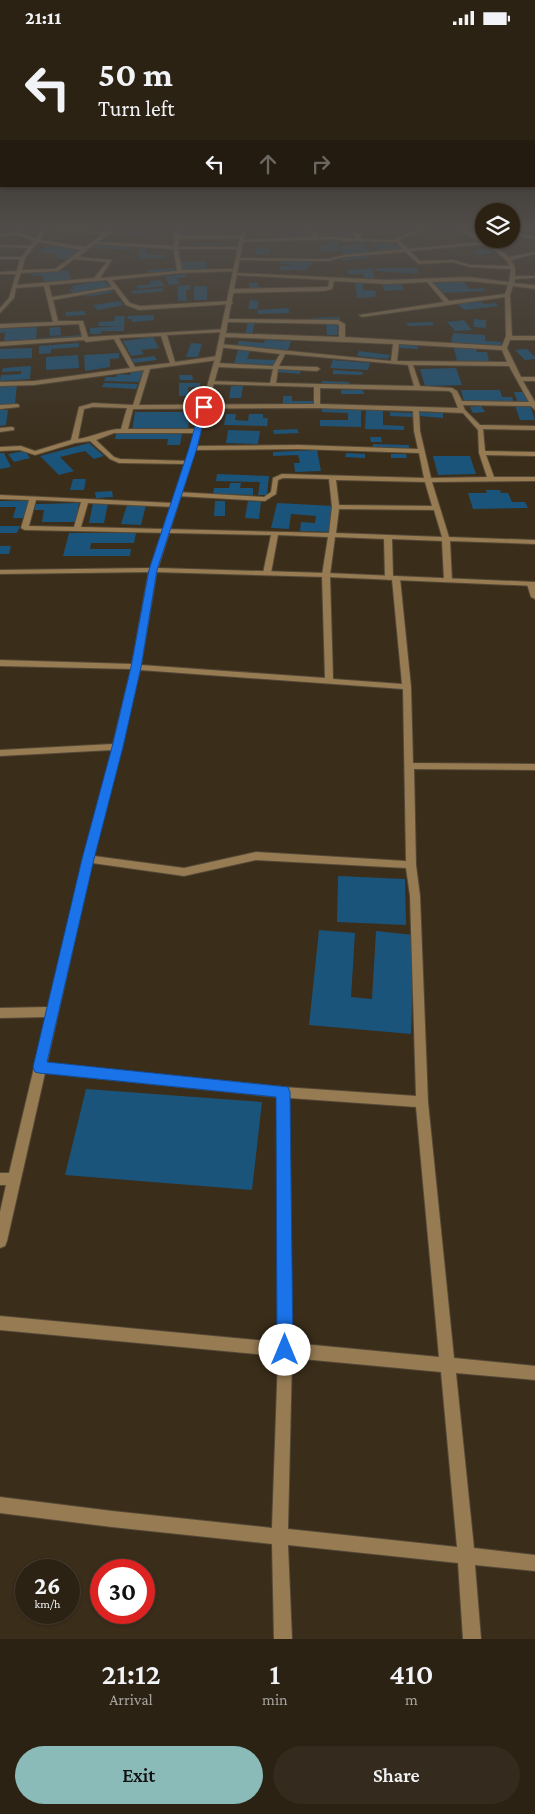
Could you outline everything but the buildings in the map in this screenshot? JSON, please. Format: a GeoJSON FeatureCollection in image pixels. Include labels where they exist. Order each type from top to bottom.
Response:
{"type":"FeatureCollection","features":[{"type":"Feature","properties":{"kind":"street"},"geometry":{"type":"LineString","coordinates":[[50,302],[56,323]]}},
{"type":"Feature","properties":{"kind":"street"},"geometry":{"type":"LineString","coordinates":[[0,1241],[88,859],[118,747],[136,667],[153,570],[193,448],[217,361],[230,303],[138,308],[126,302]]}},
{"type":"Feature","properties":{"kind":"street"},"geometry":{"type":"LineString","coordinates":[[362,315],[456,302]]}},
{"type":"Feature","properties":{"kind":"street"},"geometry":{"type":"LineString","coordinates":[[507,302],[508,338],[504,348],[510,364],[534,406]]}},
{"type":"Feature","properties":{"kind":"street"},"geometry":{"type":"LineString","coordinates":[[0,311],[2,305]]}},
{"type":"Feature","properties":{"kind":"street"},"geometry":{"type":"LineString","coordinates":[[226,321],[338,322],[342,325],[342,339]]}},
{"type":"Feature","properties":{"kind":"street"},"geometry":{"type":"LineString","coordinates":[[0,327],[81,322],[86,340]]}},
{"type":"Feature","properties":{"kind":"street"},"geometry":{"type":"LineString","coordinates":[[0,344],[223,332],[504,348]]}},
{"type":"Feature","properties":{"kind":"street"},"geometry":{"type":"LineString","coordinates":[[164,335],[172,364]]}},
{"type":"Feature","properties":{"kind":"street"},"geometry":{"type":"LineString","coordinates":[[116,338],[134,370]]}},
{"type":"Feature","properties":{"kind":"street"},"geometry":{"type":"LineString","coordinates":[[508,338],[535,338]]}},
{"type":"Feature","properties":{"kind":"street"},"geometry":{"type":"LineString","coordinates":[[394,363],[396,342]]}},
{"type":"Feature","properties":{"kind":"street"},"geometry":{"type":"LineString","coordinates":[[220,346],[394,363],[510,364]]}},
{"type":"Feature","properties":{"kind":"street"},"geometry":{"type":"LineString","coordinates":[[273,385],[276,366],[284,351]]}},
{"type":"Feature","properties":{"kind":"street"},"geometry":{"type":"LineString","coordinates":[[0,384],[34,383],[172,364],[217,361],[317,369]]}},
{"type":"Feature","properties":{"kind":"street"},"geometry":{"type":"LineString","coordinates":[[410,363],[418,388]]}},
{"type":"Feature","properties":{"kind":"street"},"geometry":{"type":"LineString","coordinates":[[124,431],[147,368]]}},
{"type":"Feature","properties":{"kind":"street"},"geometry":{"type":"LineString","coordinates":[[519,379],[535,379]]}},
{"type":"Feature","properties":{"kind":"street"},"geometry":{"type":"LineString","coordinates":[[210,383],[453,390],[462,410],[482,433],[482,453],[491,480]]}},
{"type":"Feature","properties":{"kind":"street"},"geometry":{"type":"LineString","coordinates":[[316,406],[317,386]]}},
{"type":"Feature","properties":{"kind":"street"},"geometry":{"type":"LineString","coordinates":[[524,389],[535,389]]}},
{"type":"Feature","properties":{"kind":"street"},"geometry":{"type":"LineString","coordinates":[[459,403],[534,406]]}},
{"type":"Feature","properties":{"kind":"street"},"geometry":{"type":"LineString","coordinates":[[74,441],[83,406],[93,405],[132,407],[316,406],[462,410]]}},
{"type":"Feature","properties":{"kind":"street"},"geometry":{"type":"LineString","coordinates":[[0,407],[17,406]]}},
{"type":"Feature","properties":{"kind":"street"},"geometry":{"type":"LineString","coordinates":[[416,409],[417,431],[428,480],[446,539],[448,580]]}},
{"type":"Feature","properties":{"kind":"street"},"geometry":{"type":"LineString","coordinates":[[478,427],[535,428]]}},
{"type":"Feature","properties":{"kind":"street"},"geometry":{"type":"LineString","coordinates":[[0,430],[12,429]]}},
{"type":"Feature","properties":{"kind":"street"},"geometry":{"type":"LineString","coordinates":[[0,449],[21,448],[35,453],[74,441],[92,439],[109,432],[197,431]]}},
{"type":"Feature","properties":{"kind":"street"},"geometry":{"type":"LineString","coordinates":[[92,439],[112,458],[118,461],[188,462]]}},
{"type":"Feature","properties":{"kind":"street"},"geometry":{"type":"LineString","coordinates":[[193,448],[322,447],[422,451]]}},
{"type":"Feature","properties":{"kind":"street"},"geometry":{"type":"LineString","coordinates":[[482,453],[535,454]]}},
{"type":"Feature","properties":{"kind":"street"},"geometry":{"type":"LineString","coordinates":[[177,494],[265,499],[274,493],[274,480],[277,477],[428,480],[535,479]]}},
{"type":"Feature","properties":{"kind":"street"},"geometry":{"type":"LineString","coordinates":[[329,681],[326,575],[336,507],[332,477]]}},
{"type":"Feature","properties":{"kind":"street"},"geometry":{"type":"LineString","coordinates":[[0,497],[173,505]]}},
{"type":"Feature","properties":{"kind":"street"},"geometry":{"type":"LineString","coordinates":[[33,498],[25,528],[166,530],[535,542]]}},
{"type":"Feature","properties":{"kind":"street"},"geometry":{"type":"LineString","coordinates":[[77,528],[85,501]]}},
{"type":"Feature","properties":{"kind":"street"},"geometry":{"type":"LineString","coordinates":[[336,507],[436,508]]}},
{"type":"Feature","properties":{"kind":"street"},"geometry":{"type":"LineString","coordinates":[[267,573],[275,534]]}},
{"type":"Feature","properties":{"kind":"street"},"geometry":{"type":"LineString","coordinates":[[388,538],[407,687],[411,865],[415,896],[422,1102],[466,1555],[472,1639]]}},
{"type":"Feature","properties":{"kind":"street"},"geometry":{"type":"LineString","coordinates":[[0,572],[153,570],[448,580],[533,584],[535,597]]}},
{"type":"Feature","properties":{"kind":"street"},"geometry":{"type":"LineString","coordinates":[[0,663],[136,667],[407,687]]}},
{"type":"Feature","properties":{"kind":"street"},"geometry":{"type":"LineString","coordinates":[[0,753],[118,747]]}},
{"type":"Feature","properties":{"kind":"street"},"geometry":{"type":"LineString","coordinates":[[410,766],[535,767]]}},
{"type":"Feature","properties":{"kind":"street"},"geometry":{"type":"LineString","coordinates":[[88,859],[184,872],[256,856],[411,865]]}},
{"type":"Feature","properties":{"kind":"street"},"geometry":{"type":"LineString","coordinates":[[0,1013],[53,1012]]}},
{"type":"Feature","properties":{"kind":"street"},"geometry":{"type":"LineString","coordinates":[[39,1067],[283,1092],[422,1102]]}},
{"type":"Feature","properties":{"kind":"street"},"geometry":{"type":"LineString","coordinates":[[283,1092],[285,1350],[280,1537],[283,1639]]}},
{"type":"Feature","properties":{"kind":"street"},"geometry":{"type":"LineString","coordinates":[[0,1179],[14,1179]]}},
{"type":"Feature","properties":{"kind":"street"},"geometry":{"type":"LineString","coordinates":[[0,1323],[535,1373]]}},
{"type":"Feature","properties":{"kind":"street"},"geometry":{"type":"LineString","coordinates":[[0,1505],[112,1519],[535,1563]]}},
{"type":"Feature","properties":{"kind":"route"},"geometry":{"type":"LineString","coordinates":[[204,407],[193,448],[153,570],[136,667],[118,747],[88,859],[39,1067],[283,1092],[285,1350]]}}]}
